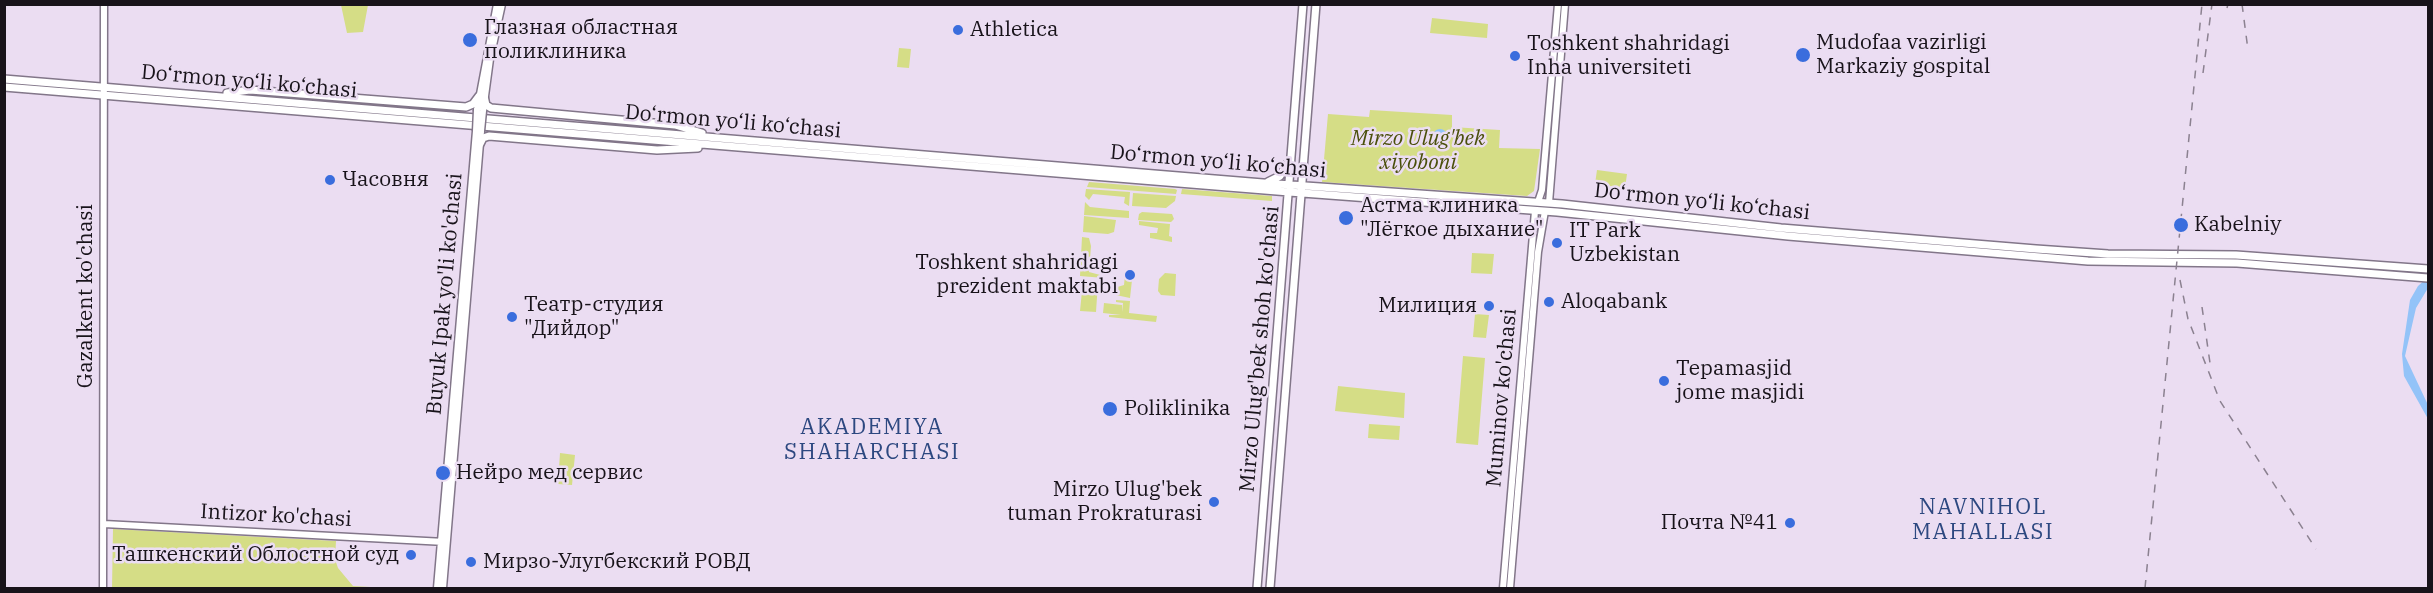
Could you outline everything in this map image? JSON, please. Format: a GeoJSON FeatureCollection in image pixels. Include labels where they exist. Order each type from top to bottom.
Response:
{"type":"FeatureCollection","features":[{"type":"Feature","properties":{"kind":"main road","name":"Gazalkent ko'chasi"},"geometry":{"type":"LineString","coordinates":[[103,588],[104,4]]}},
{"type":"Feature","properties":{"kind":"main road","name":"Buyuk Ipak yo'li ko'chasi"},"geometry":{"type":"LineString","coordinates":[[443,588],[444,542],[480,110],[497,4]]}},
{"type":"Feature","properties":{"kind":"main road","name":"Buyuk Ipak yo'li ko'chasi"},"geometry":{"type":"LineString","coordinates":[[482,96],[502,4]]}},
{"type":"Feature","properties":{"kind":"main road","name":"Mirzo Ulug'bek shoh ko'chasi"},"geometry":{"type":"LineString","coordinates":[[1257,588],[1303,4]]}},
{"type":"Feature","properties":{"kind":"main road","name":"Mirzo Ulug'bek shoh ko'chasi"},"geometry":{"type":"LineString","coordinates":[[1270,588],[1316,4]]}},
{"type":"Feature","properties":{"kind":"main road"},"geometry":{"type":"LineString","coordinates":[[1535,211],[1542,190],[1558,4]]}},
{"type":"Feature","properties":{"kind":"main road"},"geometry":{"type":"LineString","coordinates":[[1545,211],[1549,203],[1565,4]]}},
{"type":"Feature","properties":{"kind":"main road","name":"Do‘rmon yo‘li ko‘chasi"},"geometry":{"type":"LineString","coordinates":[[4,79],[212,95],[914,162],[1289,189],[1538,202],[1958,246]]}},
{"type":"Feature","properties":{"kind":"main road","name":"Do‘rmon yo‘li ko‘chasi"},"geometry":{"type":"LineString","coordinates":[[4,87],[1263,183],[1289,189]]}},
{"type":"Feature","properties":{"kind":"main road"},"geometry":{"type":"LineString","coordinates":[[212,95],[250,90],[464,107],[473,104],[482,96],[486,105],[491,108],[675,125],[719,142]]}},
{"type":"Feature","properties":{"kind":"main road","name":"Buyuk Ipak yo'li ko'chasi"},"geometry":{"type":"LineString","coordinates":[[468,256],[480,144],[479,131]]}},
{"type":"Feature","properties":{"kind":"main road"},"geometry":{"type":"LineString","coordinates":[[480,144],[483,138],[489,136],[657,150],[719,142]]}},
{"type":"Feature","properties":{"kind":"main road"},"geometry":{"type":"LineString","coordinates":[[1263,183],[1280,176],[1291,156]]}},
{"type":"Feature","properties":{"kind":"main road","name":"Do‘rmon yo‘li ko‘chasi"},"geometry":{"type":"LineString","coordinates":[[1301,189],[1788,236],[2086,253],[2236,255],[2382,265],[2428,278]]}},
{"type":"Feature","properties":{"kind":"main road","name":"Muminov ko'chasi"},"geometry":{"type":"LineString","coordinates":[[1503,588],[1535,211]]}},
{"type":"Feature","properties":{"kind":"main road","name":"Muminov ko'chasi"},"geometry":{"type":"LineString","coordinates":[[1510,588],[1529,354],[1545,211]]}},
{"type":"Feature","properties":{"kind":"main road","name":"Do‘rmon yo‘li ko‘chasi"},"geometry":{"type":"LineString","coordinates":[[1996,249],[2088,261],[2237,263],[2382,274],[2428,269]]}},
{"type":"Feature","properties":{"kind":"main road"},"geometry":{"type":"LineString","coordinates":[[2382,265],[2382,274]]}},
{"type":"Feature","properties":{"kind":"main road"},"geometry":{"type":"LineString","coordinates":[[1272,400],[1285,401]]}},
{"type":"Feature","properties":{"kind":"main road","name":"Intizor ko'chasi"},"geometry":{"type":"LineString","coordinates":[[104,524],[444,542]]}},
{"type":"Feature","properties":{"kind":"main road","name":"Buyuk Ipak yo'li ko'chasi"},"geometry":{"type":"LineString","coordinates":[[437,588],[444,542]]}},
{"type":"Feature","properties":{"kind":"main road"},"geometry":{"type":"LineString","coordinates":[[1261,542],[1274,544]]}},
{"type":"Feature","properties":{"kind":"green space"},"geometry":{"type":"Polygon","coordinates":[[[341,5],[368,5],[363,32],[347,33],[341,5]]]}},
{"type":"Feature","properties":{"kind":"green space"},"geometry":{"type":"Polygon","coordinates":[[[1432,18],[1488,24],[1487,38],[1430,33],[1432,18]]]}},
{"type":"Feature","properties":{"kind":"green space"},"geometry":{"type":"Polygon","coordinates":[[[899,48],[911,49],[909,68],[897,67],[899,48]]]}},
{"type":"Feature","properties":{"kind":"green space","name":"Mirzo Ulug'bek xiyoboni"},"geometry":{"type":"Polygon","coordinates":[[[1370,110],[1452,115],[1452,127],[1500,130],[1499,148],[1540,149],[1534,191],[1527,196],[1322,182],[1328,114],[1369,117],[1370,110]]]}},
{"type":"Feature","properties":{"kind":"green space"},"geometry":{"type":"Polygon","coordinates":[[[1597,170],[1627,174],[1625,188],[1595,184],[1597,170]]]}},
{"type":"Feature","properties":{"kind":"green space"},"geometry":{"type":"Polygon","coordinates":[[[1089,182],[1177,190],[1176,194],[1087,187],[1089,182]]]}},
{"type":"Feature","properties":{"kind":"green space"},"geometry":{"type":"Polygon","coordinates":[[[1086,189],[1130,192],[1129,206],[1124,203],[1125,197],[1093,194],[1089,200],[1085,196],[1086,189]]]}},
{"type":"Feature","properties":{"kind":"green space"},"geometry":{"type":"Polygon","coordinates":[[[1182,189],[1272,196],[1272,201],[1181,194],[1182,189]]]}},
{"type":"Feature","properties":{"kind":"green space"},"geometry":{"type":"Polygon","coordinates":[[[1133,193],[1176,196],[1175,201],[1166,208],[1132,206],[1133,193]]]}},
{"type":"Feature","properties":{"kind":"green space"},"geometry":{"type":"Polygon","coordinates":[[[1085,202],[1090,207],[1129,211],[1129,218],[1084,215],[1085,202]]]}},
{"type":"Feature","properties":{"kind":"green space"},"geometry":{"type":"Polygon","coordinates":[[[1142,212],[1172,214],[1174,219],[1171,222],[1138,220],[1142,212]]]}},
{"type":"Feature","properties":{"kind":"green space"},"geometry":{"type":"Polygon","coordinates":[[[1084,216],[1116,220],[1114,232],[1108,234],[1083,232],[1084,216]]]}},
{"type":"Feature","properties":{"kind":"green space"},"geometry":{"type":"Polygon","coordinates":[[[1139,221],[1170,224],[1169,236],[1172,237],[1172,242],[1150,238],[1150,233],[1157,233],[1158,228],[1139,225],[1139,221]]]}},
{"type":"Feature","properties":{"kind":"green space"},"geometry":{"type":"Polygon","coordinates":[[[1082,237],[1089,238],[1091,246],[1089,272],[1104,276],[1104,278],[1080,276],[1082,237]]]}},
{"type":"Feature","properties":{"kind":"green space"},"geometry":{"type":"Polygon","coordinates":[[[1472,253],[1494,254],[1492,274],[1471,273],[1472,253]]]}},
{"type":"Feature","properties":{"kind":"green space"},"geometry":{"type":"Polygon","coordinates":[[[1165,273],[1176,274],[1175,296],[1161,295],[1158,291],[1159,279],[1165,273]]]}},
{"type":"Feature","properties":{"kind":"green space"},"geometry":{"type":"Polygon","coordinates":[[[1125,275],[1132,280],[1130,298],[1111,294],[1114,288],[1124,285],[1125,275]]]}},
{"type":"Feature","properties":{"kind":"green space"},"geometry":{"type":"Polygon","coordinates":[[[1083,281],[1098,282],[1096,312],[1080,311],[1083,281]]]}},
{"type":"Feature","properties":{"kind":"green space"},"geometry":{"type":"Polygon","coordinates":[[[1116,300],[1130,301],[1129,313],[1157,316],[1156,322],[1109,317],[1109,315],[1121,315],[1103,313],[1104,303],[1122,305],[1122,312],[1123,303],[1116,302],[1116,300]]]}},
{"type":"Feature","properties":{"kind":"green space"},"geometry":{"type":"Polygon","coordinates":[[[1475,314],[1489,315],[1486,338],[1473,337],[1475,314]]]}},
{"type":"Feature","properties":{"kind":"green space"},"geometry":{"type":"Polygon","coordinates":[[[1463,356],[1485,358],[1478,445],[1456,443],[1463,356]]]}},
{"type":"Feature","properties":{"kind":"green space"},"geometry":{"type":"Polygon","coordinates":[[[1338,386],[1405,393],[1404,418],[1335,411],[1338,386]]]}},
{"type":"Feature","properties":{"kind":"green space"},"geometry":{"type":"Polygon","coordinates":[[[1369,424],[1400,426],[1399,440],[1368,438],[1369,424]]]}},
{"type":"Feature","properties":{"kind":"green space"},"geometry":{"type":"Polygon","coordinates":[[[560,453],[575,455],[572,485],[558,484],[560,453]]]}},
{"type":"Feature","properties":{"kind":"green space"},"geometry":{"type":"Polygon","coordinates":[[[113,529],[336,541],[335,559],[338,568],[353,586],[388,588],[112,588],[113,529]]]}},
{"type":"Feature","properties":{"kind":"water"},"geometry":{"type":"Polygon","coordinates":[[[1440,129],[1445,131],[1447,136],[1445,141],[1440,143],[1435,141],[1433,136],[1435,131],[1440,129]]]}},
{"type":"Feature","properties":{"kind":"water"},"geometry":{"type":"Polygon","coordinates":[[[2428,277],[2428,288],[2416,308],[2405,356],[2428,405],[2428,419],[2404,376],[2402,354],[2410,300],[2418,286],[2428,277]]]}},
{"type":"Feature","properties":{"kind":"water"},"geometry":{"type":"Polygon","coordinates":[[[538,468],[556,469],[556,478],[538,477],[538,468]]]}},
{"type":"Feature","properties":{"kind":"railway"},"geometry":{"type":"LineString","coordinates":[[2145,588],[2202,4]]}},
{"type":"Feature","properties":{"kind":"railway"},"geometry":{"type":"LineString","coordinates":[[2203,73],[2212,4]]}},
{"type":"Feature","properties":{"kind":"railway"},"geometry":{"type":"LineString","coordinates":[[2227,8],[2228,4]]}},
{"type":"Feature","properties":{"kind":"railway"},"geometry":{"type":"LineString","coordinates":[[2242,4],[2248,50]]}},
{"type":"Feature","properties":{"kind":"railway"},"geometry":{"type":"LineString","coordinates":[[2180,280],[2188,319],[2220,401],[2316,549]]}},
{"type":"Feature","properties":{"kind":"railway"},"geometry":{"type":"LineString","coordinates":[[2202,307],[2210,363]]}},
{"type":"Feature","properties":{"kind":"place","name":"Athletica"},"geometry":{"type":"Point","coordinates":[958,30]}},
{"type":"Feature","properties":{"kind":"place","name":"Глазная областная поликлиника"},"geometry":{"type":"Point","coordinates":[470,40]}},
{"type":"Feature","properties":{"kind":"place","name":"Mudofaa vazirligi Markaziy gospital"},"geometry":{"type":"Point","coordinates":[1803,55]}},
{"type":"Feature","properties":{"kind":"place","name":"Toshkent shahridagi Inha universiteti"},"geometry":{"type":"Point","coordinates":[1515,56]}},
{"type":"Feature","properties":{"kind":"place","name":"Часовня"},"geometry":{"type":"Point","coordinates":[330,180]}},
{"type":"Feature","properties":{"kind":"place","name":"Астма клиника \"Лёгкое дыхание\""},"geometry":{"type":"Point","coordinates":[1346,218]}},
{"type":"Feature","properties":{"kind":"place","name":"Kabelniy"},"geometry":{"type":"Point","coordinates":[2181,225]}},
{"type":"Feature","properties":{"kind":"place","name":"IT Park Uzbekistan"},"geometry":{"type":"Point","coordinates":[1557,243]}},
{"type":"Feature","properties":{"kind":"place","name":"Toshkent shahridagi prezident maktabi"},"geometry":{"type":"Point","coordinates":[1130,275]}},
{"type":"Feature","properties":{"kind":"place","name":"Aloqabank"},"geometry":{"type":"Point","coordinates":[1549,302]}},
{"type":"Feature","properties":{"kind":"place","name":"Милиция"},"geometry":{"type":"Point","coordinates":[1489,306]}},
{"type":"Feature","properties":{"kind":"place","name":"Театр-студия \"Дийдор\""},"geometry":{"type":"Point","coordinates":[512,317]}},
{"type":"Feature","properties":{"kind":"place","name":"Tepamasjid jome masjidi"},"geometry":{"type":"Point","coordinates":[1664,381]}},
{"type":"Feature","properties":{"kind":"place","name":"Poliklinika"},"geometry":{"type":"Point","coordinates":[1110,409]}},
{"type":"Feature","properties":{"kind":"place","name":"Нейро мед сервис"},"geometry":{"type":"Point","coordinates":[443,473]}},
{"type":"Feature","properties":{"kind":"place","name":"Mirzo Ulug'bek tuman Prokraturasi"},"geometry":{"type":"Point","coordinates":[1214,502]}},
{"type":"Feature","properties":{"kind":"place","name":"Почта №41"},"geometry":{"type":"Point","coordinates":[1790,523]}},
{"type":"Feature","properties":{"kind":"place","name":"Ташкенский Облостной суд"},"geometry":{"type":"Point","coordinates":[411,555]}},
{"type":"Feature","properties":{"kind":"place","name":"Мирзо-Улугбекский РОВД"},"geometry":{"type":"Point","coordinates":[471,562]}},
{"type":"Feature","properties":{"kind":"district","name":"AKADEMIYA SHAHARCHASI"},"geometry":{"type":"Point","coordinates":[872,440]}},
{"type":"Feature","properties":{"kind":"district","name":"NAVNIHOL MAHALLASI"},"geometry":{"type":"Point","coordinates":[1983,520]}}]}
